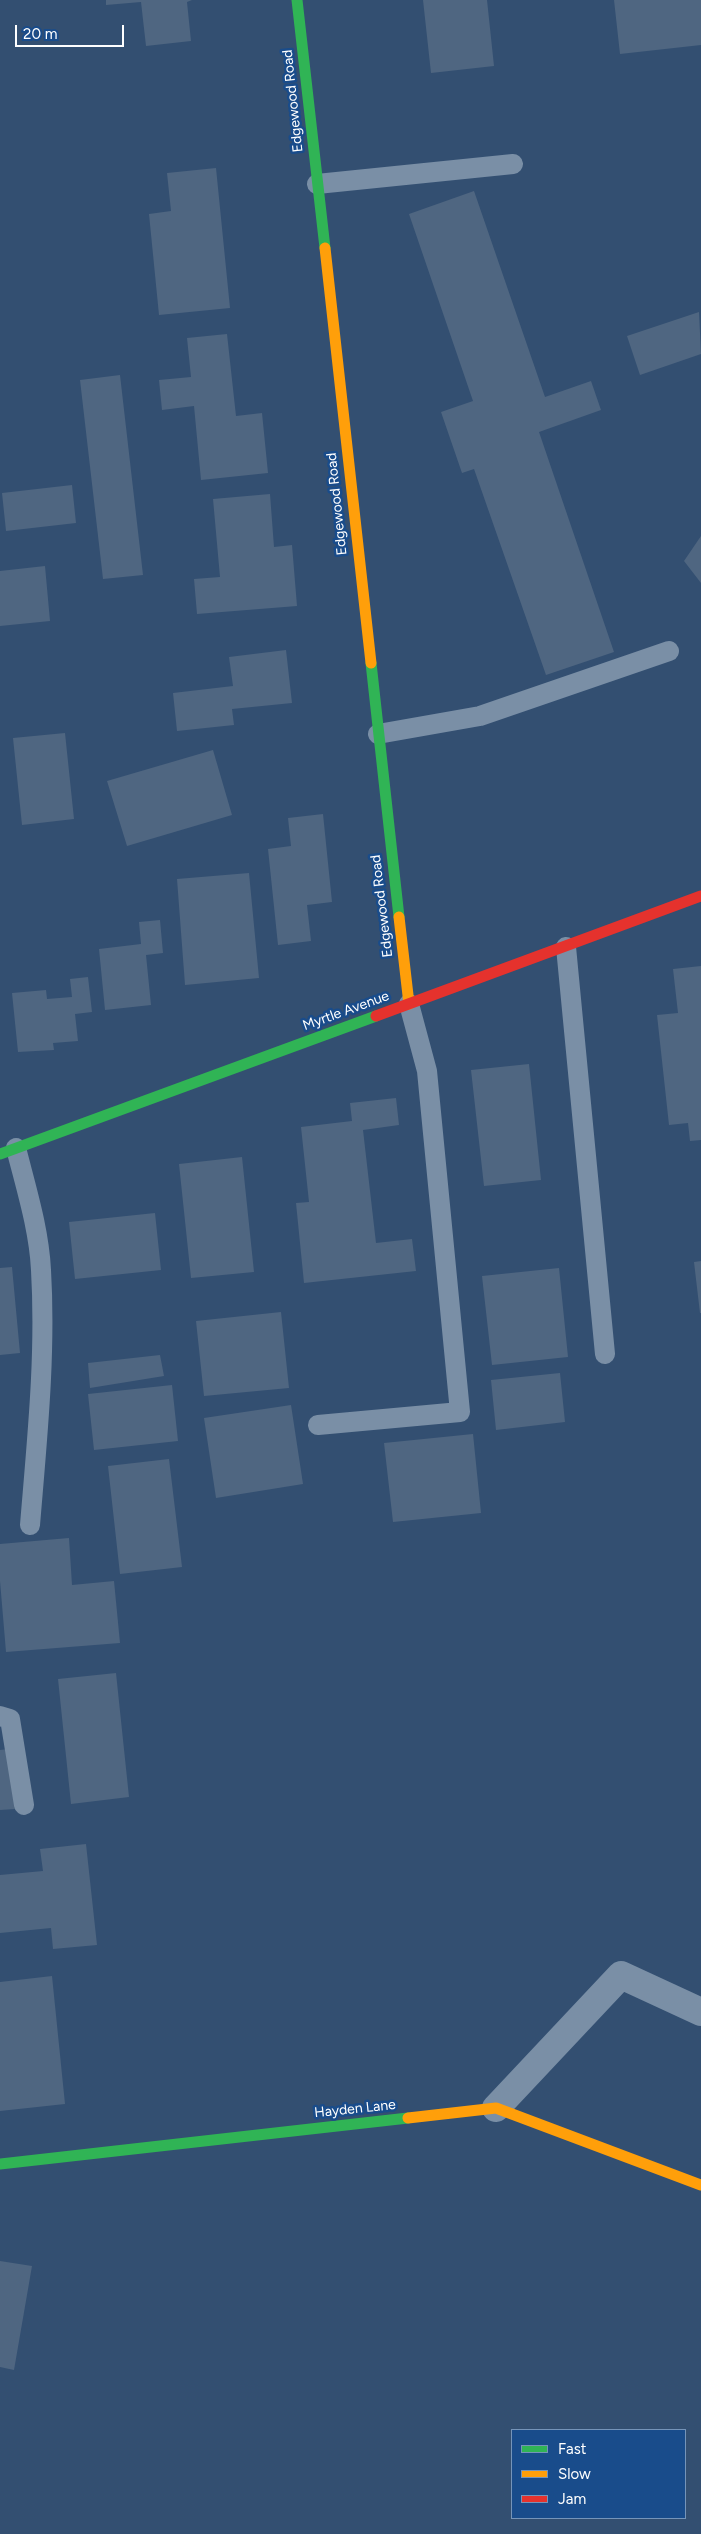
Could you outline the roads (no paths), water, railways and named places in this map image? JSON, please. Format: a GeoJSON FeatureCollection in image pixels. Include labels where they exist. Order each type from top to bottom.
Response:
{"type":"FeatureCollection","features":[{"type":"Feature","properties":{"kind":"street","name":"Edgewood Road"},"geometry":{"type":"LineString","coordinates":[[297,0],[409,1004]]}},
{"type":"Feature","properties":{"kind":"street","name":"Myrtle Avenue"},"geometry":{"type":"LineString","coordinates":[[8,1151],[701,896]]}},
{"type":"Feature","properties":{"kind":"street"},"geometry":{"type":"LineString","coordinates":[[496,2108],[621,1975],[701,2012]]}},
{"type":"Feature","properties":{"kind":"street","name":"Hayden Lane"},"geometry":{"type":"LineString","coordinates":[[0,2164],[496,2108],[701,2185]]}},
{"type":"Feature","properties":{"kind":"lane"},"geometry":{"type":"LineString","coordinates":[[317,184],[513,164]]}},
{"type":"Feature","properties":{"kind":"lane"},"geometry":{"type":"LineString","coordinates":[[378,734],[480,716],[669,651]]}},
{"type":"Feature","properties":{"kind":"lane"},"geometry":{"type":"LineString","coordinates":[[566,947],[605,1354]]}},
{"type":"Feature","properties":{"kind":"lane"},"geometry":{"type":"LineString","coordinates":[[318,1426],[460,1412],[427,1071],[409,1004]]}},
{"type":"Feature","properties":{"kind":"lane"},"geometry":{"type":"LineString","coordinates":[[8,1151],[31,1206],[41,1269],[41,1386],[30,1525]]}},
{"type":"Feature","properties":{"kind":"lane"},"geometry":{"type":"LineString","coordinates":[[0,1716],[10,1719],[24,1805]]}}]}
